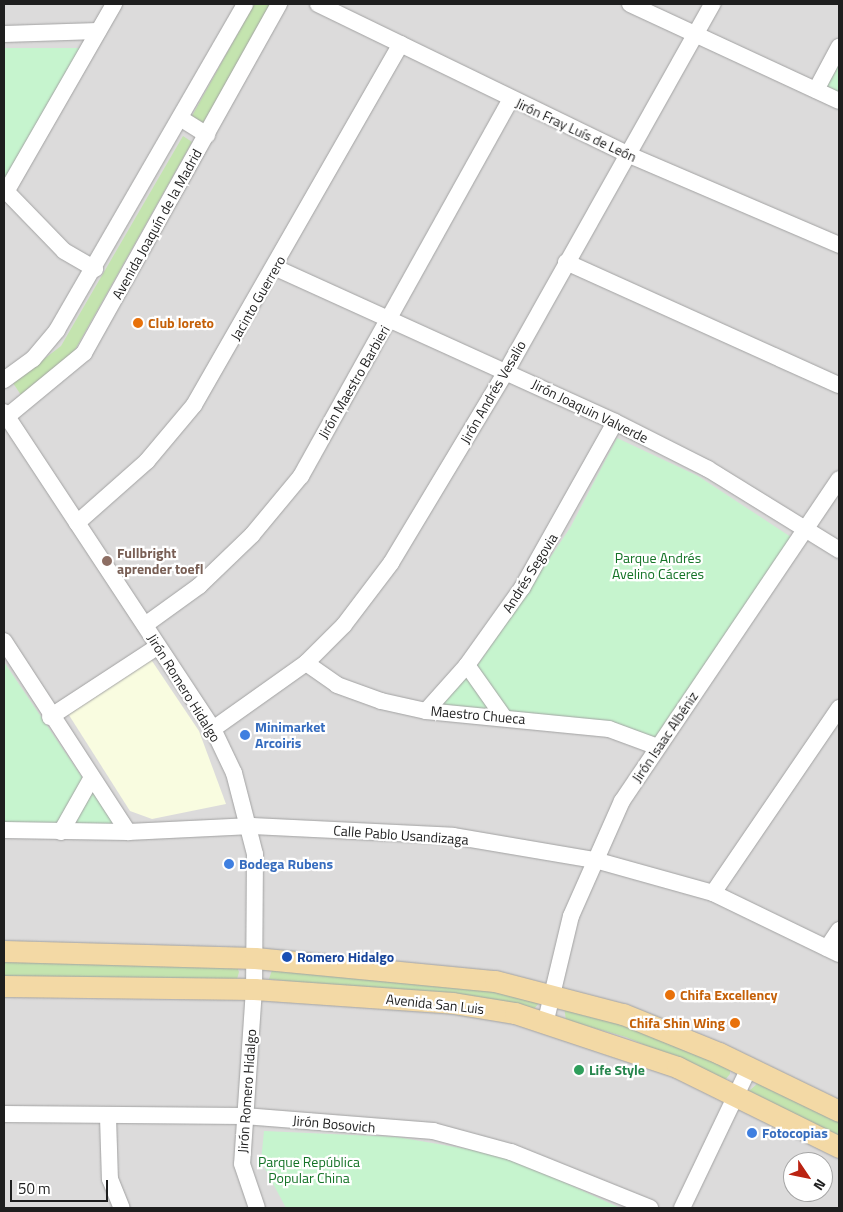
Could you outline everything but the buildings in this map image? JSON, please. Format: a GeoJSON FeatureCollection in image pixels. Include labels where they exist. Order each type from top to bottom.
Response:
{"type":"FeatureCollection","features":[{"type":"Feature","properties":{"kind":"main road"},"geometry":{"type":"LineString","coordinates":[[4,951],[255,958],[430,971],[552,992],[623,1014],[749,1068],[839,1111]]}},
{"type":"Feature","properties":{"kind":"main road","name":"Avenida San Luis"},"geometry":{"type":"LineString","coordinates":[[4,986],[254,989],[453,1003],[546,1020],[677,1067],[839,1147]]}},
{"type":"Feature","properties":{"kind":"street"},"geometry":{"type":"LineString","coordinates":[[95,269],[64,251],[5,191],[114,4]]}},
{"type":"Feature","properties":{"kind":"street"},"geometry":{"type":"LineString","coordinates":[[4,380],[39,352],[95,269],[245,4]]}},
{"type":"Feature","properties":{"kind":"street","name":"Avenida Joaquín de la Madrid"},"geometry":{"type":"LineString","coordinates":[[5,416],[84,353],[279,4]]}},
{"type":"Feature","properties":{"kind":"street","name":"Jirón Fray Luís de León"},"geometry":{"type":"LineString","coordinates":[[318,4],[627,154],[839,245]]}},
{"type":"Feature","properties":{"kind":"street"},"geometry":{"type":"LineString","coordinates":[[630,4],[839,101]]}},
{"type":"Feature","properties":{"kind":"street","name":"Jirón Andrés Vesalio"},"geometry":{"type":"LineString","coordinates":[[212,729],[306,662],[344,625],[391,563],[507,370],[712,4]]}},
{"type":"Feature","properties":{"kind":"street"},"geometry":{"type":"LineString","coordinates":[[4,34],[98,31]]}},
{"type":"Feature","properties":{"kind":"street","name":"Jacinto Guerrero"},"geometry":{"type":"LineString","coordinates":[[77,523],[146,461],[194,405],[276,268],[401,44]]}},
{"type":"Feature","properties":{"kind":"street"},"geometry":{"type":"LineString","coordinates":[[816,90],[839,47]]}},
{"type":"Feature","properties":{"kind":"street","name":"Jirón Maestro Barbieri"},"geometry":{"type":"LineString","coordinates":[[145,626],[199,586],[252,535],[301,476],[511,98]]}},
{"type":"Feature","properties":{"kind":"street"},"geometry":{"type":"LineString","coordinates":[[180,118],[207,135]]}},
{"type":"Feature","properties":{"kind":"street"},"geometry":{"type":"LineString","coordinates":[[566,262],[839,384]]}},
{"type":"Feature","properties":{"kind":"street","name":"Jirón Joaquin Valverde"},"geometry":{"type":"LineString","coordinates":[[276,268],[391,317],[615,422],[708,469],[839,550]]}},
{"type":"Feature","properties":{"kind":"street","name":"Jirón Romero Hidalgo"},"geometry":{"type":"LineString","coordinates":[[5,416],[212,729],[234,773],[252,826],[255,958],[242,1164],[257,1208]]}},
{"type":"Feature","properties":{"kind":"street","name":"Andrés Segovia"},"geometry":{"type":"LineString","coordinates":[[426,711],[467,665],[522,588],[615,422]]}},
{"type":"Feature","properties":{"kind":"street","name":"Jirón Isaac Albéniz"},"geometry":{"type":"LineString","coordinates":[[546,1020],[571,916],[622,801],[839,479]]}},
{"type":"Feature","properties":{"kind":"street"},"geometry":{"type":"LineString","coordinates":[[4,642],[50,717],[128,832]]}},
{"type":"Feature","properties":{"kind":"street"},"geometry":{"type":"LineString","coordinates":[[50,717],[157,647]]}},
{"type":"Feature","properties":{"kind":"street","name":"Maestro Chueca"},"geometry":{"type":"LineString","coordinates":[[306,662],[337,685],[360,694],[426,711],[503,716],[609,729],[658,747]]}},
{"type":"Feature","properties":{"kind":"street"},"geometry":{"type":"LineString","coordinates":[[467,665],[503,716]]}},
{"type":"Feature","properties":{"kind":"street"},"geometry":{"type":"LineString","coordinates":[[713,893],[839,708]]}},
{"type":"Feature","properties":{"kind":"street"},"geometry":{"type":"LineString","coordinates":[[62,832],[91,779]]}},
{"type":"Feature","properties":{"kind":"street","name":"Calle Pablo Usandizaga"},"geometry":{"type":"LineString","coordinates":[[4,830],[128,832],[252,826],[454,836],[595,860],[713,893],[833,951]]}},
{"type":"Feature","properties":{"kind":"street"},"geometry":{"type":"LineString","coordinates":[[833,951],[839,930]]}},
{"type":"Feature","properties":{"kind":"street"},"geometry":{"type":"LineString","coordinates":[[682,1208],[749,1068]]}},
{"type":"Feature","properties":{"kind":"street","name":"Jirón Bosovich"},"geometry":{"type":"LineString","coordinates":[[4,1114],[108,1117],[244,1116],[456,1136],[511,1152],[650,1208]]}},
{"type":"Feature","properties":{"kind":"street"},"geometry":{"type":"LineString","coordinates":[[108,1117],[110,1179],[122,1208]]}},
{"type":"Feature","properties":{"kind":"shaded area"},"geometry":{"type":"Polygon","coordinates":[[[4,4],[839,4],[839,1208],[4,1208],[4,4]]]}},
{"type":"Feature","properties":{"kind":"shaded area"},"geometry":{"type":"Polygon","coordinates":[[[150,658],[199,731],[226,804],[152,819],[130,811],[67,712],[150,658]]]}},
{"type":"Feature","properties":{"kind":"green space"},"geometry":{"type":"Polygon","coordinates":[[[254,4],[272,4],[203,123],[192,116],[254,4]]]}},
{"type":"Feature","properties":{"kind":"green space"},"geometry":{"type":"Polygon","coordinates":[[[4,48],[80,48],[4,184],[4,48]]]}},
{"type":"Feature","properties":{"kind":"green space"},"geometry":{"type":"Polygon","coordinates":[[[839,61],[839,93],[825,86],[839,61]]]}},
{"type":"Feature","properties":{"kind":"green space"},"geometry":{"type":"Polygon","coordinates":[[[183,136],[192,142],[71,357],[21,395],[13,383],[61,346],[183,136]]]}},
{"type":"Feature","properties":{"kind":"green space","name":"Parque Andrés Avelino Cáceres"},"geometry":{"type":"Polygon","coordinates":[[[617,438],[698,476],[794,539],[656,741],[505,712],[475,669],[570,528],[617,438]]]}},
{"type":"Feature","properties":{"kind":"green space"},"geometry":{"type":"Polygon","coordinates":[[[4,662],[84,780],[58,827],[4,825],[4,662]]]}},
{"type":"Feature","properties":{"kind":"green space"},"geometry":{"type":"Polygon","coordinates":[[[468,675],[496,713],[436,712],[468,675]]]}},
{"type":"Feature","properties":{"kind":"green space"},"geometry":{"type":"Polygon","coordinates":[[[89,787],[119,825],[67,827],[89,787]]]}},
{"type":"Feature","properties":{"kind":"green space"},"geometry":{"type":"Polygon","coordinates":[[[4,960],[237,967],[239,972],[237,979],[4,978],[4,960]]]}},
{"type":"Feature","properties":{"kind":"green space"},"geometry":{"type":"Polygon","coordinates":[[[273,967],[496,987],[539,1003],[533,1010],[269,979],[273,967]]]}},
{"type":"Feature","properties":{"kind":"green space"},"geometry":{"type":"Polygon","coordinates":[[[571,1004],[730,1068],[730,1074],[725,1080],[626,1037],[566,1020],[564,1007],[571,1004]]]}},
{"type":"Feature","properties":{"kind":"green space"},"geometry":{"type":"Polygon","coordinates":[[[758,1083],[839,1120],[839,1137],[749,1091],[758,1083]]]}},
{"type":"Feature","properties":{"kind":"green space","name":"Parque República Popular China"},"geometry":{"type":"Polygon","coordinates":[[[264,1131],[397,1137],[508,1156],[620,1208],[286,1208],[261,1161],[264,1131]]]}},
{"type":"Feature","properties":{"kind":"place","name":"Club loreto"},"geometry":{"type":"Point","coordinates":[138,323]}},
{"type":"Feature","properties":{"kind":"place","name":"Fullbright aprender toefl"},"geometry":{"type":"Point","coordinates":[107,561]}},
{"type":"Feature","properties":{"kind":"place","name":"Minimarket Arcoiris"},"geometry":{"type":"Point","coordinates":[245,735]}},
{"type":"Feature","properties":{"kind":"place","name":"Bodega Rubens"},"geometry":{"type":"Point","coordinates":[229,864]}},
{"type":"Feature","properties":{"kind":"place","name":"Romero Hidalgo"},"geometry":{"type":"Point","coordinates":[287,957]}},
{"type":"Feature","properties":{"kind":"place","name":"Chifa Excellency"},"geometry":{"type":"Point","coordinates":[670,995]}},
{"type":"Feature","properties":{"kind":"place","name":"Chifa Shin Wing"},"geometry":{"type":"Point","coordinates":[735,1023]}},
{"type":"Feature","properties":{"kind":"place","name":"Life Style"},"geometry":{"type":"Point","coordinates":[579,1070]}},
{"type":"Feature","properties":{"kind":"place","name":"Fotocopias"},"geometry":{"type":"Point","coordinates":[752,1133]}}]}
